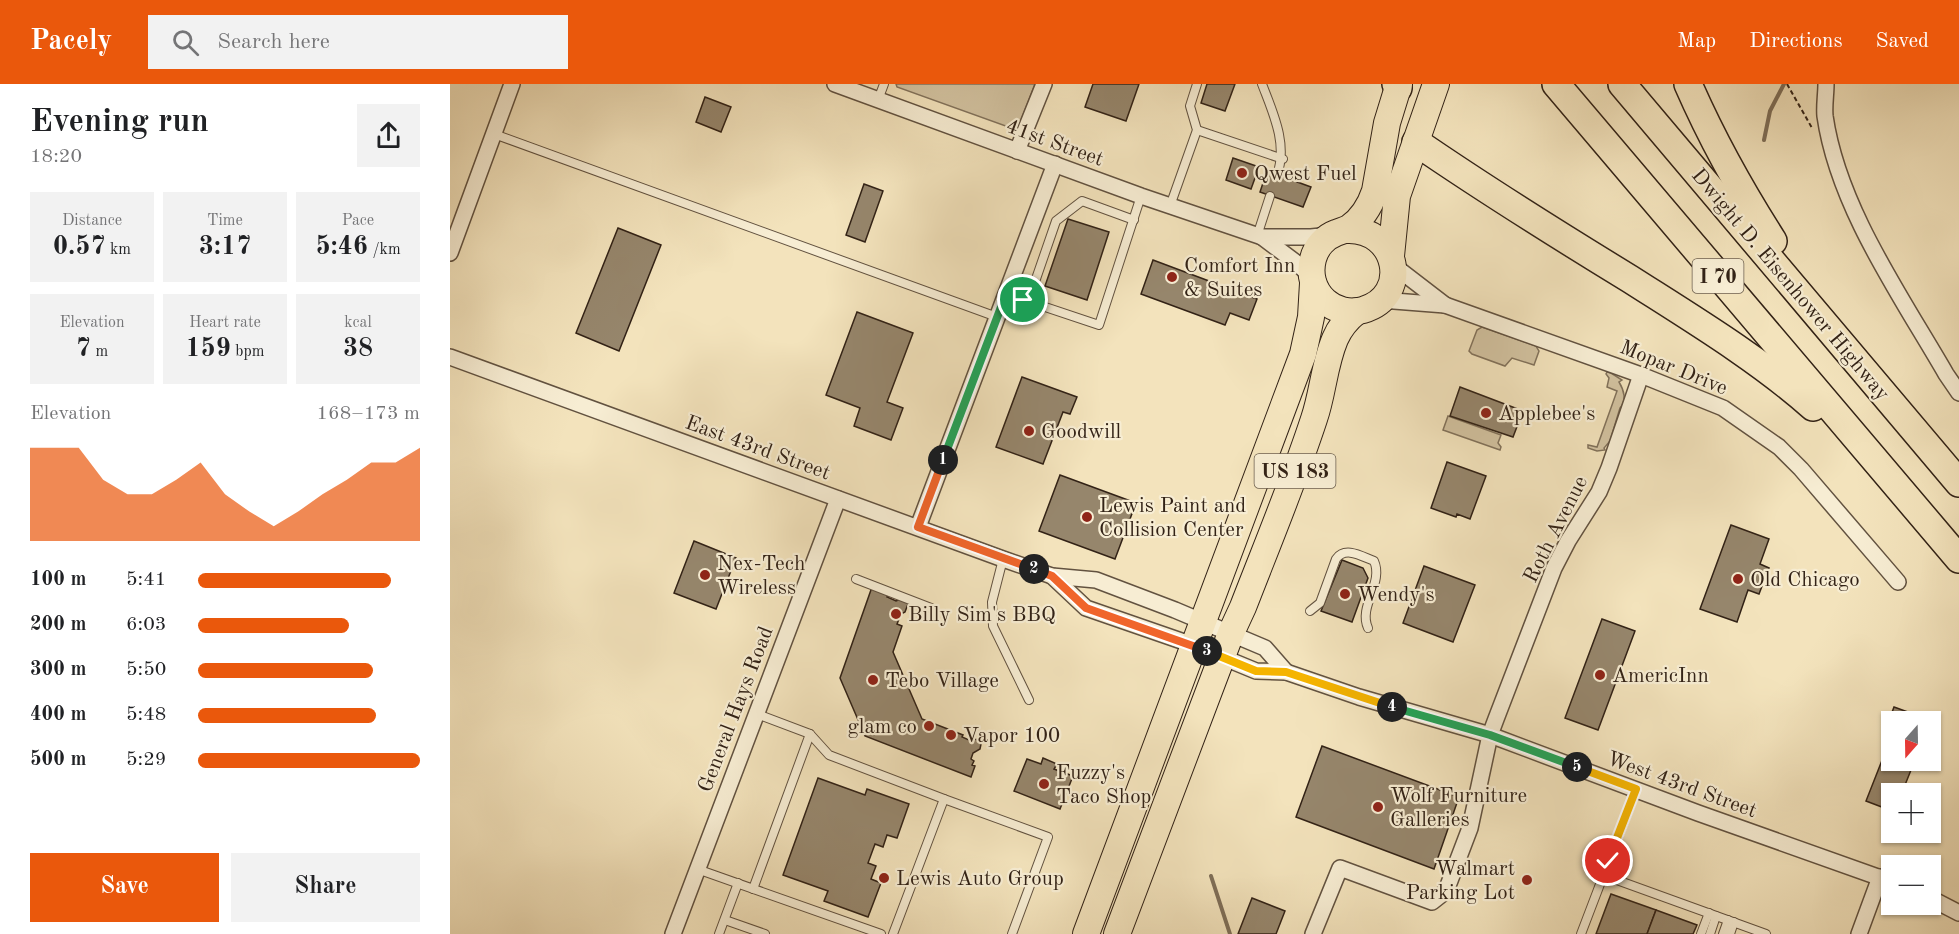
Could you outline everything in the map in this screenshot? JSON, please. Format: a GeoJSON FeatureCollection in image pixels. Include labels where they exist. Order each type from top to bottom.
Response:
{"type":"FeatureCollection","features":[{"type":"Feature","properties":{"kind":"highway"},"geometry":{"type":"LineString","coordinates":[[1398,85],[1387,123],[1376,191],[1360,219],[1318,248],[1311,267],[1312,280],[1323,299],[1339,309],[1357,311],[1370,308],[1389,290],[1393,278],[1392,260],[1397,196],[1436,84]]}},
{"type":"Feature","properties":{"kind":"highway","name":"I 70"},"geometry":{"type":"LineString","coordinates":[[1556,84],[1959,559]]}},
{"type":"Feature","properties":{"kind":"highway","name":"Dwight D. Eisenhower Highway"},"geometry":{"type":"LineString","coordinates":[[1622,84],[1959,483]]}},
{"type":"Feature","properties":{"kind":"highway"},"geometry":{"type":"LineString","coordinates":[[1688,84],[1704,120],[1750,205],[1824,324]]}},
{"type":"Feature","properties":{"kind":"highway"},"geometry":{"type":"LineString","coordinates":[[1416,142],[1493,194],[1684,313],[1793,389],[1881,468]]}},
{"type":"Feature","properties":{"kind":"highway"},"geometry":{"type":"LineString","coordinates":[[1340,232],[1356,229],[1374,235],[1381,241],[1392,260]]}},
{"type":"Feature","properties":{"kind":"highway","name":"US 183"},"geometry":{"type":"LineString","coordinates":[[1086,934],[1303,354],[1311,317],[1312,280]]}},
{"type":"Feature","properties":{"kind":"highway","name":"US 183"},"geometry":{"type":"LineString","coordinates":[[1117,934],[1231,633],[1243,608],[1306,444],[1316,415],[1326,365],[1335,337],[1347,319],[1357,311]]}},
{"type":"Feature","properties":{"kind":"street"},"geometry":{"type":"LineString","coordinates":[[450,254],[512,84]]}},
{"type":"Feature","properties":{"kind":"street","name":"41st Street"},"geometry":{"type":"LineString","coordinates":[[835,84],[1259,237],[1298,264],[1312,280]]}},
{"type":"Feature","properties":{"kind":"street"},"geometry":{"type":"LineString","coordinates":[[1017,151],[1044,84]]}},
{"type":"Feature","properties":{"kind":"street"},"geometry":{"type":"LineString","coordinates":[[1826,84],[1825,115],[1840,179],[1876,253],[1959,393]]}},
{"type":"Feature","properties":{"kind":"street"},"geometry":{"type":"LineString","coordinates":[[918,527],[1055,164]]}},
{"type":"Feature","properties":{"kind":"street","name":"41st Street"},"geometry":{"type":"LineString","coordinates":[[1259,237],[1311,237],[1340,232]]}},
{"type":"Feature","properties":{"kind":"street","name":"Mopar Drive"},"geometry":{"type":"LineString","coordinates":[[1392,260],[1445,305]]}},
{"type":"Feature","properties":{"kind":"street","name":"Mopar Drive"},"geometry":{"type":"LineString","coordinates":[[1381,300],[1445,305],[1641,375],[1724,408],[1779,447],[1801,469],[1898,582]]}},
{"type":"Feature","properties":{"kind":"street","name":"East 43rd Street"},"geometry":{"type":"LineString","coordinates":[[450,357],[1052,576],[1096,580],[1265,648],[1286,672]]}},
{"type":"Feature","properties":{"kind":"street","name":"Roth Avenue"},"geometry":{"type":"LineString","coordinates":[[1313,934],[1340,868],[1432,903],[1446,891],[1470,828],[1490,735],[1554,568],[1599,492],[1641,375]]}},
{"type":"Feature","properties":{"kind":"street","name":"General Hays Road"},"geometry":{"type":"LineString","coordinates":[[673,934],[838,499]]}},
{"type":"Feature","properties":{"kind":"street","name":"East 43rd Street"},"geometry":{"type":"LineString","coordinates":[[1052,576],[1086,608],[1193,645],[1256,671],[1286,672]]}},
{"type":"Feature","properties":{"kind":"street","name":"West 43rd Street"},"geometry":{"type":"LineString","coordinates":[[1286,672],[1359,697],[1490,735],[1881,878]]}},
{"type":"Feature","properties":{"kind":"street"},"geometry":{"type":"LineString","coordinates":[[1859,934],[1881,890]]}},
{"type":"Feature","properties":{"kind":"street"},"geometry":{"type":"LineString","coordinates":[[1941,904],[1959,913]]}},
{"type":"Feature","properties":{"kind":"lane"},"geometry":{"type":"LineString","coordinates":[[878,100],[884,84]]}},
{"type":"Feature","properties":{"kind":"lane"},"geometry":{"type":"LineString","coordinates":[[1170,206],[1197,130],[1190,106],[1197,84]]}},
{"type":"Feature","properties":{"kind":"lane"},"geometry":{"type":"LineString","coordinates":[[1262,84],[1276,121],[1283,159],[1277,175]]}},
{"type":"Feature","properties":{"kind":"lane"},"geometry":{"type":"LineString","coordinates":[[1197,130],[1283,159]]}},
{"type":"Feature","properties":{"kind":"lane"},"geometry":{"type":"LineString","coordinates":[[494,134],[997,317]]}},
{"type":"Feature","properties":{"kind":"lane"},"geometry":{"type":"LineString","coordinates":[[1006,294],[1099,325],[1141,196]]}},
{"type":"Feature","properties":{"kind":"lane"},"geometry":{"type":"LineString","coordinates":[[1259,237],[1270,196]]}},
{"type":"Feature","properties":{"kind":"lane"},"geometry":{"type":"LineString","coordinates":[[1028,302],[1056,221],[1082,201],[1134,220]]}},
{"type":"Feature","properties":{"kind":"lane"},"geometry":{"type":"LineString","coordinates":[[1310,611],[1320,603],[1336,559],[1340,554],[1347,552],[1374,561],[1377,567],[1376,580],[1365,621],[1368,628]]}},
{"type":"Feature","properties":{"kind":"lane"},"geometry":{"type":"LineString","coordinates":[[1003,559],[992,602],[993,626],[1029,700]]}},
{"type":"Feature","properties":{"kind":"lane"},"geometry":{"type":"LineString","coordinates":[[856,579],[932,608]]}},
{"type":"Feature","properties":{"kind":"lane"},"geometry":{"type":"LineString","coordinates":[[757,714],[810,734],[830,755],[1048,837],[1012,934]]}},
{"type":"Feature","properties":{"kind":"lane"},"geometry":{"type":"LineString","coordinates":[[753,889],[810,734]]}},
{"type":"Feature","properties":{"kind":"lane"},"geometry":{"type":"LineString","coordinates":[[1581,934],[1636,789]]}},
{"type":"Feature","properties":{"kind":"lane"},"geometry":{"type":"LineString","coordinates":[[893,934],[944,799]]}},
{"type":"Feature","properties":{"kind":"lane"},"geometry":{"type":"LineString","coordinates":[[697,868],[881,934]]}},
{"type":"Feature","properties":{"kind":"lane"},"geometry":{"type":"LineString","coordinates":[[1603,875],[1767,934]]}},
{"type":"Feature","properties":{"kind":"lane"},"geometry":{"type":"LineString","coordinates":[[719,934],[738,883]]}},
{"type":"Feature","properties":{"kind":"lane"},"geometry":{"type":"LineString","coordinates":[[1701,934],[1712,914]]}},
{"type":"Feature","properties":{"kind":"lane"},"geometry":{"type":"LineString","coordinates":[[1710,934],[1712,914]]}},
{"type":"Feature","properties":{"kind":"lane"},"geometry":{"type":"LineString","coordinates":[[724,920],[765,934]]}},
{"type":"Feature","properties":{"kind":"lane"},"geometry":{"type":"LineString","coordinates":[[1723,934],[1731,921]]}},
{"type":"Feature","properties":{"kind":"lane"},"geometry":{"type":"LineString","coordinates":[[1730,934],[1731,921]]}},
{"type":"Feature","properties":{"kind":"path"},"geometry":{"type":"LineString","coordinates":[[1787,84],[1811,127],[1818,130],[1828,128]]}},
{"type":"Feature","properties":{"kind":"shaded area"},"geometry":{"type":"Polygon","coordinates":[[[896,84],[1035,84],[1018,128],[1014,129],[897,87],[896,84]]]}},
{"type":"Feature","properties":{"kind":"shaded area"},"geometry":{"type":"Polygon","coordinates":[[[1482,327],[1536,346],[1539,351],[1534,365],[1512,358],[1505,366],[1472,354],[1469,351],[1477,330],[1482,327]]]}},
{"type":"Feature","properties":{"kind":"shaded area"},"geometry":{"type":"Polygon","coordinates":[[[1607,372],[1622,380],[1619,382],[1624,399],[1610,441],[1604,448],[1605,450],[1597,451],[1588,448],[1588,445],[1597,447],[1617,391],[1607,387],[1609,378],[1607,372]]]}},
{"type":"Feature","properties":{"kind":"shaded area"},"geometry":{"type":"Polygon","coordinates":[[[1448,416],[1501,435],[1498,443],[1500,450],[1443,430],[1448,416]]]}},
{"type":"Feature","properties":{"kind":"building"},"geometry":{"type":"Polygon","coordinates":[[[1093,84],[1139,84],[1126,121],[1085,107],[1093,84]]]}},
{"type":"Feature","properties":{"kind":"building"},"geometry":{"type":"Polygon","coordinates":[[[1207,84],[1235,84],[1225,111],[1201,103],[1207,84]]]}},
{"type":"Feature","properties":{"kind":"building"},"geometry":{"type":"Polygon","coordinates":[[[705,97],[731,107],[721,132],[696,122],[705,97]]]}},
{"type":"Feature","properties":{"kind":"building","name":"Qwest Fuel"},"geometry":{"type":"Polygon","coordinates":[[[1233,158],[1259,167],[1251,189],[1226,180],[1233,158]]]}},
{"type":"Feature","properties":{"kind":"building"},"geometry":{"type":"Polygon","coordinates":[[[1267,171],[1311,187],[1303,207],[1260,192],[1267,171]]]}},
{"type":"Feature","properties":{"kind":"building"},"geometry":{"type":"Polygon","coordinates":[[[864,184],[883,191],[865,242],[846,235],[864,184]]]}},
{"type":"Feature","properties":{"kind":"building"},"geometry":{"type":"Polygon","coordinates":[[[1068,219],[1109,232],[1087,300],[1045,286],[1068,219]]]}},
{"type":"Feature","properties":{"kind":"building"},"geometry":{"type":"Polygon","coordinates":[[[618,228],[661,245],[619,351],[576,333],[618,228]]]}},
{"type":"Feature","properties":{"kind":"building","name":"Comfort Inn & Suites"},"geometry":{"type":"Polygon","coordinates":[[[1153,260],[1257,299],[1249,320],[1230,313],[1225,325],[1141,294],[1153,260]]]}},
{"type":"Feature","properties":{"kind":"building"},"geometry":{"type":"Polygon","coordinates":[[[857,312],[913,333],[887,402],[903,408],[891,440],[854,426],[860,408],[826,395],[857,312]]]}},
{"type":"Feature","properties":{"kind":"building","name":"Goodwill"},"geometry":{"type":"Polygon","coordinates":[[[1022,377],[1077,397],[1070,414],[1063,412],[1043,464],[996,447],[1022,377]]]}},
{"type":"Feature","properties":{"kind":"building","name":"Applebee's"},"geometry":{"type":"Polygon","coordinates":[[[1460,387],[1523,411],[1513,437],[1450,416],[1460,387]]]}},
{"type":"Feature","properties":{"kind":"building"},"geometry":{"type":"Polygon","coordinates":[[[1447,462],[1486,476],[1470,519],[1457,514],[1456,517],[1431,508],[1447,462]]]}},
{"type":"Feature","properties":{"kind":"building","name":"Lewis Paint and Collision Center"},"geometry":{"type":"Polygon","coordinates":[[[1060,475],[1136,503],[1115,559],[1039,531],[1060,475]]]}},
{"type":"Feature","properties":{"kind":"building","name":"Old Chicago"},"geometry":{"type":"Polygon","coordinates":[[[1731,525],[1769,539],[1760,564],[1769,568],[1759,594],[1748,590],[1737,622],[1700,609],[1731,525]]]}},
{"type":"Feature","properties":{"kind":"building","name":"Nex-Tech Wireless"},"geometry":{"type":"Polygon","coordinates":[[[694,541],[736,558],[716,609],[674,593],[694,541]]]}},
{"type":"Feature","properties":{"kind":"building","name":"Wendy's"},"geometry":{"type":"Polygon","coordinates":[[[1342,560],[1363,568],[1368,578],[1352,622],[1321,611],[1342,560]]]}},
{"type":"Feature","properties":{"kind":"building"},"geometry":{"type":"Polygon","coordinates":[[[1424,566],[1475,585],[1453,642],[1403,623],[1424,566]]]}},
{"type":"Feature","properties":{"kind":"building","name":"Tebo Village"},"geometry":{"type":"Polygon","coordinates":[[[872,587],[889,593],[887,597],[896,601],[906,600],[908,604],[897,624],[902,626],[893,652],[922,719],[963,735],[962,737],[971,741],[979,740],[980,749],[973,753],[971,759],[974,761],[972,765],[975,766],[971,777],[865,736],[840,678],[872,587]]]}},
{"type":"Feature","properties":{"kind":"building","name":"AmericInn"},"geometry":{"type":"Polygon","coordinates":[[[1602,619],[1635,631],[1598,730],[1565,718],[1602,619]]]}},
{"type":"Feature","properties":{"kind":"building"},"geometry":{"type":"Polygon","coordinates":[[[1894,707],[1905,711],[1892,711],[1894,707]]]}},
{"type":"Feature","properties":{"kind":"building","name":"Wolf Furniture Galleries"},"geometry":{"type":"Polygon","coordinates":[[[1322,746],[1459,797],[1434,869],[1296,817],[1322,746]]]}},
{"type":"Feature","properties":{"kind":"building","name":"Fuzzy's Taco Shop"},"geometry":{"type":"Polygon","coordinates":[[[1043,758],[1057,764],[1054,769],[1073,776],[1060,809],[1014,791],[1027,759],[1041,764],[1043,758]]]}},
{"type":"Feature","properties":{"kind":"building"},"geometry":{"type":"Polygon","coordinates":[[[1881,763],[1881,771],[1911,771],[1906,783],[1881,783],[1881,807],[1866,801],[1881,763]]]}},
{"type":"Feature","properties":{"kind":"building"},"geometry":{"type":"Polygon","coordinates":[[[818,778],[865,795],[867,789],[909,804],[897,838],[887,835],[883,847],[875,844],[868,863],[876,866],[871,879],[881,883],[868,917],[824,901],[828,891],[783,875],[818,778]]]}},
{"type":"Feature","properties":{"kind":"building"},"geometry":{"type":"Polygon","coordinates":[[[1611,894],[1656,910],[1647,934],[1596,934],[1611,894]]]}},
{"type":"Feature","properties":{"kind":"building"},"geometry":{"type":"Polygon","coordinates":[[[1252,898],[1285,911],[1276,934],[1238,934],[1252,898]]]}},
{"type":"Feature","properties":{"kind":"building"},"geometry":{"type":"Polygon","coordinates":[[[1656,910],[1697,925],[1693,934],[1647,934],[1656,910]]]}},
{"type":"Feature","properties":{"kind":"waterway"},"geometry":{"type":"LineString","coordinates":[[1764,140],[1770,111],[1784,84]]}},
{"type":"Feature","properties":{"kind":"waterway"},"geometry":{"type":"LineString","coordinates":[[1211,876],[1230,934]]}},
{"type":"Feature","properties":{"kind":"place","name":"Qwest Fuel"},"geometry":{"type":"Point","coordinates":[1242,173]}},
{"type":"Feature","properties":{"kind":"place","name":"Comfort Inn & Suites"},"geometry":{"type":"Point","coordinates":[1172,277]}},
{"type":"Feature","properties":{"kind":"place","name":"Applebee's"},"geometry":{"type":"Point","coordinates":[1486,413]}},
{"type":"Feature","properties":{"kind":"place","name":"Goodwill"},"geometry":{"type":"Point","coordinates":[1029,431]}},
{"type":"Feature","properties":{"kind":"place","name":"Lewis Paint and Collision Center"},"geometry":{"type":"Point","coordinates":[1087,517]}},
{"type":"Feature","properties":{"kind":"place","name":"Nex-Tech Wireless"},"geometry":{"type":"Point","coordinates":[705,575]}},
{"type":"Feature","properties":{"kind":"place","name":"Old Chicago"},"geometry":{"type":"Point","coordinates":[1738,579]}},
{"type":"Feature","properties":{"kind":"place","name":"Wendy's"},"geometry":{"type":"Point","coordinates":[1345,594]}},
{"type":"Feature","properties":{"kind":"place","name":"Billy Sim's BBQ"},"geometry":{"type":"Point","coordinates":[896,614]}},
{"type":"Feature","properties":{"kind":"place","name":"AmericInn"},"geometry":{"type":"Point","coordinates":[1600,675]}},
{"type":"Feature","properties":{"kind":"place","name":"Tebo Village"},"geometry":{"type":"Point","coordinates":[873,680]}},
{"type":"Feature","properties":{"kind":"place","name":"glam co"},"geometry":{"type":"Point","coordinates":[929,726]}},
{"type":"Feature","properties":{"kind":"place","name":"Vapor 100"},"geometry":{"type":"Point","coordinates":[951,735]}},
{"type":"Feature","properties":{"kind":"place","name":"Fuzzy's Taco Shop"},"geometry":{"type":"Point","coordinates":[1044,784]}},
{"type":"Feature","properties":{"kind":"place","name":"Wolf Furniture Galleries"},"geometry":{"type":"Point","coordinates":[1378,807]}},
{"type":"Feature","properties":{"kind":"place","name":"Lewis Auto Group"},"geometry":{"type":"Point","coordinates":[884,878]}},
{"type":"Feature","properties":{"kind":"place","name":"Walmart Parking Lot"},"geometry":{"type":"Point","coordinates":[1527,880]}},
{"type":"Feature","properties":{"kind":"route"},"geometry":{"type":"LineString","coordinates":[[1023,300],[1006,294],[918,527],[1052,576],[1086,608],[1193,645],[1256,671],[1286,672],[1359,697],[1490,735],[1636,789],[1608,861]]}}]}
